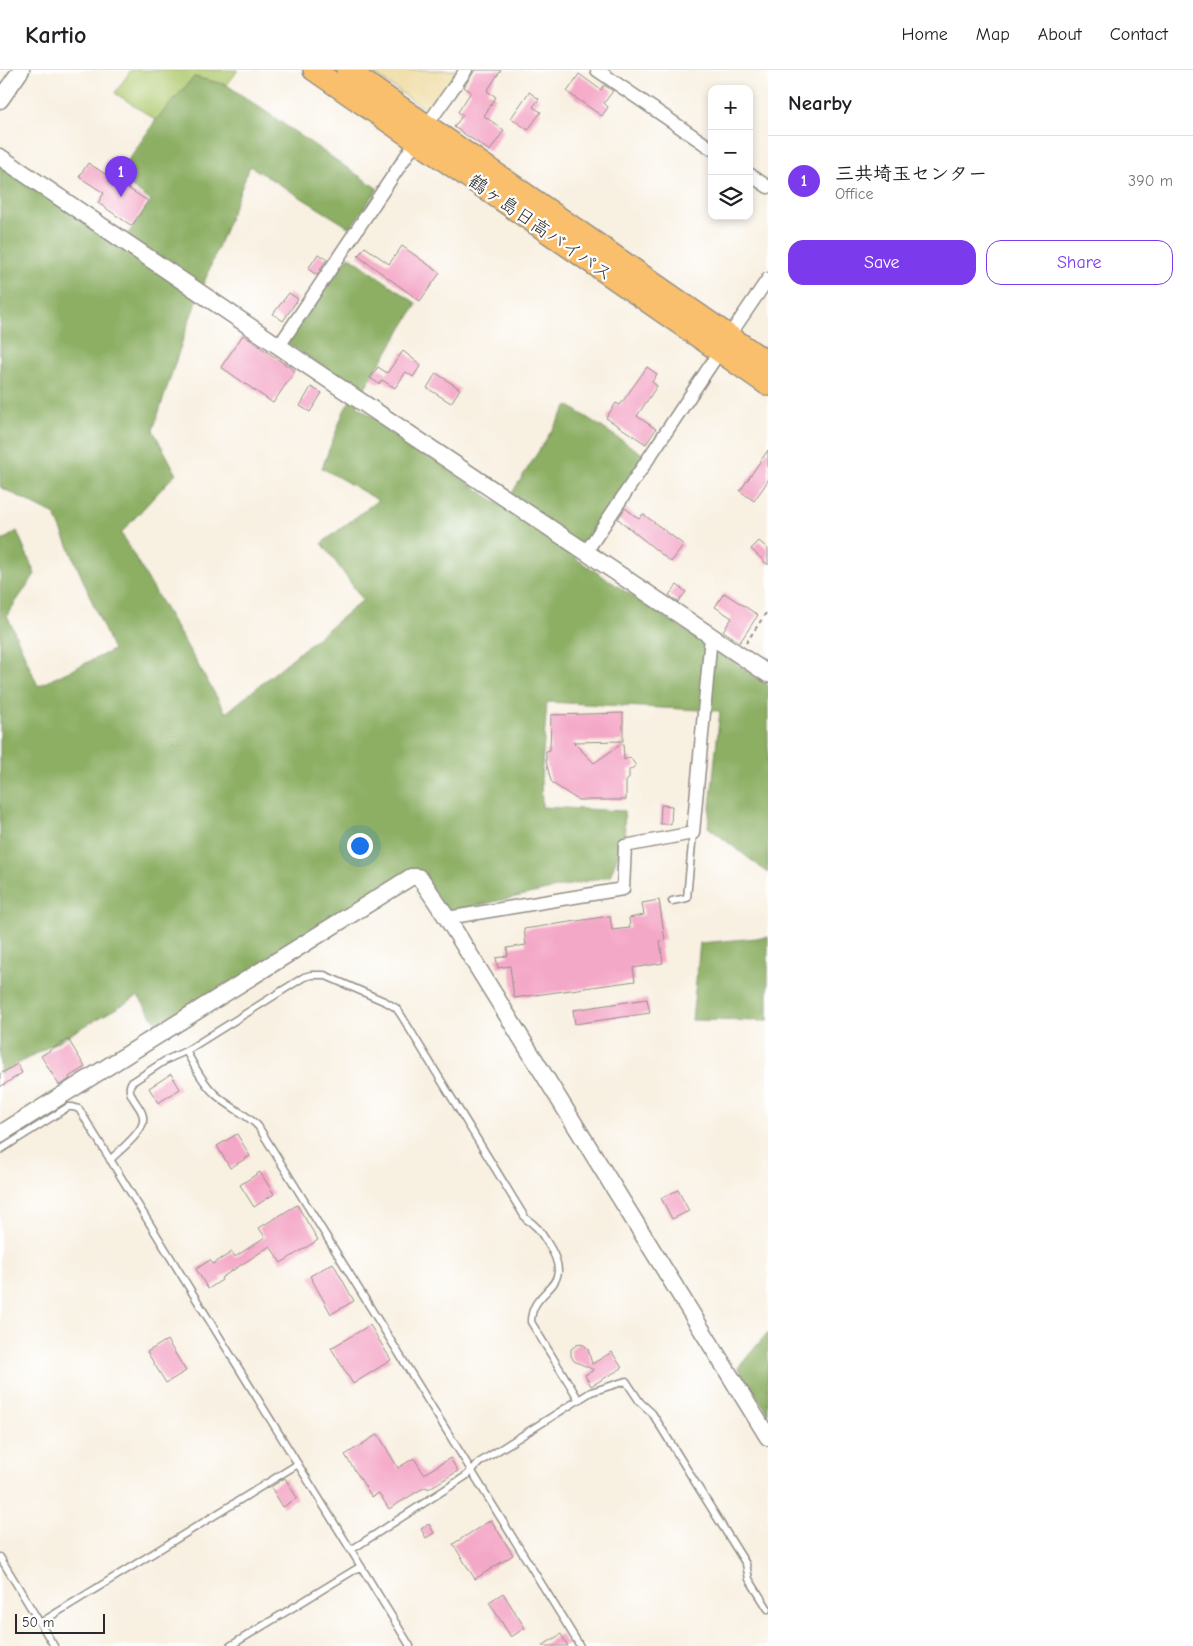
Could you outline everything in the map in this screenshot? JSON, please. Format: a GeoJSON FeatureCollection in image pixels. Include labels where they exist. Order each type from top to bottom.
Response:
{"type":"FeatureCollection","features":[{"type":"Feature","properties":{"kind":"highway","name":"鶴ヶ島日高バイパス"},"geometry":{"type":"LineString","coordinates":[[314,70],[422,133],[724,344],[768,385]]}},
{"type":"Feature","properties":{"kind":"highway","name":"鶴ヶ島日高バイパス"},"geometry":{"type":"LineString","coordinates":[[347,70],[422,133]]}},
{"type":"Feature","properties":{"kind":"highway","name":"鶴ヶ島日高バイパス"},"geometry":{"type":"LineString","coordinates":[[724,344],[768,363]]}},
{"type":"Feature","properties":{"kind":"street"},"geometry":{"type":"LineString","coordinates":[[0,100],[21,70]]}},
{"type":"Feature","properties":{"kind":"street"},"geometry":{"type":"LineString","coordinates":[[278,346],[466,70]]}},
{"type":"Feature","properties":{"kind":"street"},"geometry":{"type":"LineString","coordinates":[[597,70],[708,146]]}},
{"type":"Feature","properties":{"kind":"street"},"geometry":{"type":"LineString","coordinates":[[0,157],[278,346],[768,674]]}},
{"type":"Feature","properties":{"kind":"street"},"geometry":{"type":"LineString","coordinates":[[750,175],[768,187]]}},
{"type":"Feature","properties":{"kind":"street"},"geometry":{"type":"LineString","coordinates":[[586,552],[768,279]]}},
{"type":"Feature","properties":{"kind":"street"},"geometry":{"type":"LineString","coordinates":[[446,918],[623,889],[625,846],[693,833],[711,636]]}},
{"type":"Feature","properties":{"kind":"street"},"geometry":{"type":"LineString","coordinates":[[0,1134],[411,877],[418,878],[423,882],[446,918],[768,1437]]}},
{"type":"Feature","properties":{"kind":"lane"},"geometry":{"type":"LineString","coordinates":[[672,900],[687,898],[693,833]]}},
{"type":"Feature","properties":{"kind":"lane"},"geometry":{"type":"LineString","coordinates":[[110,1160],[140,1131],[143,1124],[143,1113],[130,1092],[131,1082],[311,975],[324,976],[396,1008],[526,1219],[536,1224],[556,1255],[558,1268],[555,1283],[535,1304],[532,1310],[532,1322],[579,1400]]}},
{"type":"Feature","properties":{"kind":"lane"},"geometry":{"type":"LineString","coordinates":[[186,1051],[207,1086],[258,1126],[473,1470],[580,1646]]}},
{"type":"Feature","properties":{"kind":"lane"},"geometry":{"type":"LineString","coordinates":[[0,1150],[68,1107],[78,1109],[410,1646]]}},
{"type":"Feature","properties":{"kind":"lane"},"geometry":{"type":"LineString","coordinates":[[351,1550],[466,1476],[480,1462],[591,1392],[626,1381],[640,1402],[658,1421],[746,1564],[749,1579],[768,1609]]}},
{"type":"Feature","properties":{"kind":"lane"},"geometry":{"type":"LineString","coordinates":[[40,1623],[298,1464]]}},
{"type":"Feature","properties":{"kind":"lane"},"geometry":{"type":"LineString","coordinates":[[0,1557],[54,1646]]}},
{"type":"Feature","properties":{"kind":"lane"},"geometry":{"type":"LineString","coordinates":[[230,1646],[361,1566]]}},
{"type":"Feature","properties":{"kind":"path"},"geometry":{"type":"LineString","coordinates":[[738,654],[768,610]]}},
{"type":"Feature","properties":{"kind":"green space"},"geometry":{"type":"Polygon","coordinates":[[[131,70],[238,70],[227,85],[194,77],[156,120],[115,93],[131,70]]]}},
{"type":"Feature","properties":{"kind":"green space"},"geometry":{"type":"Polygon","coordinates":[[[194,77],[227,85],[378,189],[350,228],[250,166],[189,321],[153,430],[176,473],[121,533],[226,713],[363,600],[322,543],[378,500],[322,468],[344,411],[356,390],[287,343],[349,256],[417,304],[367,384],[357,406],[503,507],[568,405],[644,455],[575,558],[768,685],[768,873],[708,827],[720,711],[547,702],[541,779],[542,807],[624,811],[625,837],[610,876],[448,912],[419,871],[222,989],[156,1022],[138,996],[0,1074],[0,542],[17,531],[35,574],[7,615],[38,686],[113,650],[55,515],[0,487],[0,164],[121,244],[151,201],[117,176],[156,120],[194,77]]]}},
{"type":"Feature","properties":{"kind":"green space"},"geometry":{"type":"Polygon","coordinates":[[[768,937],[768,1021],[692,1020],[700,943],[768,937]]]}},
{"type":"Feature","properties":{"kind":"green space"},"geometry":{"type":"Polygon","coordinates":[[[768,1332],[768,1413],[738,1368],[768,1332]]]}},
{"type":"Feature","properties":{"kind":"sand"},"geometry":{"type":"Polygon","coordinates":[[[368,70],[458,70],[430,112],[368,70]]]}},
{"type":"Feature","properties":{"kind":"building"},"geometry":{"type":"Polygon","coordinates":[[[475,70],[501,70],[487,91],[496,97],[484,116],[504,130],[490,151],[454,127],[463,115],[458,112],[471,92],[464,87],[475,70]]]}},
{"type":"Feature","properties":{"kind":"building"},"geometry":{"type":"Polygon","coordinates":[[[579,74],[601,90],[604,85],[613,91],[604,103],[608,107],[602,116],[567,92],[579,74]]]}},
{"type":"Feature","properties":{"kind":"building"},"geometry":{"type":"Polygon","coordinates":[[[529,92],[539,99],[533,107],[541,112],[528,130],[511,118],[529,92]]]}},
{"type":"Feature","properties":{"kind":"building"},"geometry":{"type":"Polygon","coordinates":[[[88,163],[148,201],[132,226],[98,203],[104,193],[79,177],[88,163]]]}},
{"type":"Feature","properties":{"kind":"building"},"geometry":{"type":"Polygon","coordinates":[[[402,246],[440,273],[420,301],[358,256],[365,247],[389,264],[402,246]]]}},
{"type":"Feature","properties":{"kind":"building"},"geometry":{"type":"Polygon","coordinates":[[[318,254],[327,259],[317,275],[308,269],[318,254]]]}},
{"type":"Feature","properties":{"kind":"building"},"geometry":{"type":"Polygon","coordinates":[[[289,293],[298,299],[283,321],[273,314],[289,293]]]}},
{"type":"Feature","properties":{"kind":"building"},"geometry":{"type":"Polygon","coordinates":[[[243,335],[295,371],[273,403],[221,367],[243,335]]]}},
{"type":"Feature","properties":{"kind":"building"},"geometry":{"type":"Polygon","coordinates":[[[403,351],[421,365],[413,377],[406,372],[395,388],[382,380],[379,384],[370,378],[378,367],[387,373],[403,351]]]}},
{"type":"Feature","properties":{"kind":"building"},"geometry":{"type":"Polygon","coordinates":[[[647,367],[657,374],[652,382],[657,386],[637,416],[656,429],[646,444],[606,418],[616,403],[620,405],[647,367]]]}},
{"type":"Feature","properties":{"kind":"building"},"geometry":{"type":"Polygon","coordinates":[[[436,373],[460,389],[451,403],[427,388],[436,373]]]}},
{"type":"Feature","properties":{"kind":"building"},"geometry":{"type":"Polygon","coordinates":[[[311,387],[322,393],[310,412],[300,406],[311,387]]]}},
{"type":"Feature","properties":{"kind":"building"},"geometry":{"type":"Polygon","coordinates":[[[768,450],[768,481],[754,501],[740,491],[768,450]]]}},
{"type":"Feature","properties":{"kind":"building"},"geometry":{"type":"Polygon","coordinates":[[[625,508],[639,519],[643,514],[684,545],[671,562],[618,519],[625,508]]]}},
{"type":"Feature","properties":{"kind":"building"},"geometry":{"type":"Polygon","coordinates":[[[759,541],[768,549],[768,565],[751,549],[759,541]]]}},
{"type":"Feature","properties":{"kind":"building"},"geometry":{"type":"Polygon","coordinates":[[[677,585],[686,592],[678,602],[669,595],[677,585]]]}},
{"type":"Feature","properties":{"kind":"building"},"geometry":{"type":"Polygon","coordinates":[[[724,593],[758,615],[740,642],[723,631],[732,618],[715,607],[724,593]]]}},
{"type":"Feature","properties":{"kind":"building"},"geometry":{"type":"Polygon","coordinates":[[[623,713],[623,741],[573,742],[594,763],[623,743],[624,760],[630,757],[636,766],[629,770],[629,778],[626,782],[626,800],[578,800],[551,781],[546,761],[546,751],[550,750],[551,715],[623,713]]]}},
{"type":"Feature","properties":{"kind":"building"},"geometry":{"type":"Polygon","coordinates":[[[661,805],[672,806],[671,824],[660,824],[661,805]]]}},
{"type":"Feature","properties":{"kind":"building"},"geometry":{"type":"Polygon","coordinates":[[[659,900],[665,940],[660,941],[663,963],[633,968],[635,981],[514,998],[510,966],[498,968],[496,958],[508,956],[507,948],[526,945],[524,929],[610,916],[612,930],[630,928],[629,918],[644,915],[642,903],[659,900]]]}},
{"type":"Feature","properties":{"kind":"building"},"geometry":{"type":"Polygon","coordinates":[[[647,999],[650,1013],[575,1024],[573,1010],[647,999]]]}},
{"type":"Feature","properties":{"kind":"building"},"geometry":{"type":"Polygon","coordinates":[[[68,1039],[85,1067],[59,1085],[41,1056],[68,1039]]]}},
{"type":"Feature","properties":{"kind":"building"},"geometry":{"type":"Polygon","coordinates":[[[17,1064],[22,1073],[0,1087],[0,1074],[17,1064]]]}},
{"type":"Feature","properties":{"kind":"building"},"geometry":{"type":"Polygon","coordinates":[[[171,1074],[180,1089],[158,1103],[149,1088],[171,1074]]]}},
{"type":"Feature","properties":{"kind":"building"},"geometry":{"type":"Polygon","coordinates":[[[237,1134],[250,1156],[230,1168],[217,1146],[237,1134]]]}},
{"type":"Feature","properties":{"kind":"building"},"geometry":{"type":"Polygon","coordinates":[[[260,1172],[274,1194],[254,1207],[240,1185],[260,1172]]]}},
{"type":"Feature","properties":{"kind":"building"},"geometry":{"type":"Polygon","coordinates":[[[678,1190],[689,1211],[672,1219],[661,1198],[678,1190]]]}},
{"type":"Feature","properties":{"kind":"building"},"geometry":{"type":"Polygon","coordinates":[[[297,1205],[318,1240],[281,1263],[270,1246],[221,1278],[222,1280],[208,1289],[196,1269],[210,1260],[213,1264],[232,1252],[235,1257],[265,1237],[259,1228],[297,1205]]]}},
{"type":"Feature","properties":{"kind":"building"},"geometry":{"type":"Polygon","coordinates":[[[333,1263],[354,1301],[331,1314],[310,1276],[333,1263]]]}},
{"type":"Feature","properties":{"kind":"building"},"geometry":{"type":"Polygon","coordinates":[[[370,1325],[391,1360],[353,1384],[331,1348],[370,1325]]]}},
{"type":"Feature","properties":{"kind":"building"},"geometry":{"type":"Polygon","coordinates":[[[167,1340],[186,1371],[166,1383],[147,1352],[167,1340]]]}},
{"type":"Feature","properties":{"kind":"building"},"geometry":{"type":"Polygon","coordinates":[[[578,1344],[584,1345],[588,1349],[592,1364],[612,1352],[622,1368],[591,1386],[585,1375],[594,1370],[574,1361],[571,1356],[571,1349],[578,1344]]]}},
{"type":"Feature","properties":{"kind":"building"},"geometry":{"type":"Polygon","coordinates":[[[378,1434],[398,1468],[414,1458],[424,1474],[450,1458],[458,1471],[428,1489],[427,1487],[420,1490],[389,1509],[379,1493],[372,1497],[345,1455],[378,1434]]]}},
{"type":"Feature","properties":{"kind":"building"},"geometry":{"type":"Polygon","coordinates":[[[285,1478],[297,1498],[283,1507],[271,1487],[285,1478]]]}},
{"type":"Feature","properties":{"kind":"building"},"geometry":{"type":"Polygon","coordinates":[[[491,1520],[513,1555],[475,1579],[453,1544],[491,1520]]]}},
{"type":"Feature","properties":{"kind":"building"},"geometry":{"type":"Polygon","coordinates":[[[429,1524],[434,1533],[426,1538],[421,1529],[429,1524]]]}},
{"type":"Feature","properties":{"kind":"building"},"geometry":{"type":"Polygon","coordinates":[[[503,1593],[525,1628],[511,1637],[489,1602],[503,1593]]]}},
{"type":"Feature","properties":{"kind":"building"},"geometry":{"type":"Polygon","coordinates":[[[561,1634],[568,1646],[542,1646],[561,1634]]]}},
{"type":"Feature","properties":{"kind":"place","name":"三共埼玉センター"},"geometry":{"type":"Point","coordinates":[121,197]}}]}
